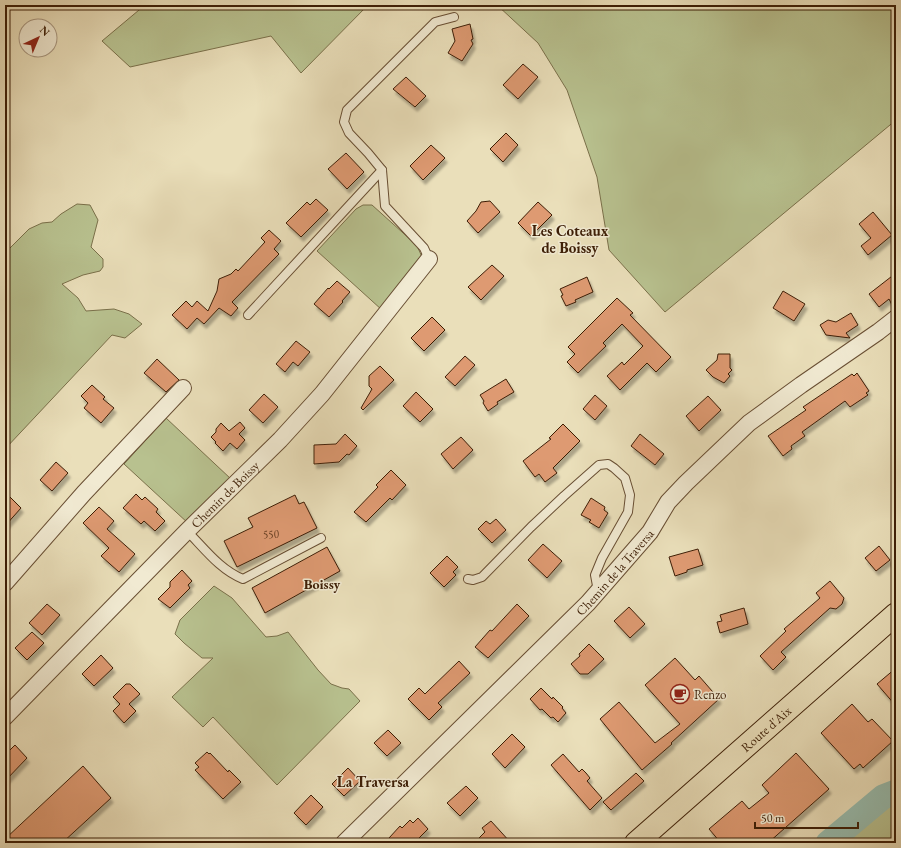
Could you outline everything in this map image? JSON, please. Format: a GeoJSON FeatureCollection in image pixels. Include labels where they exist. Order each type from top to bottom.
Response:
{"type":"FeatureCollection","features":[{"type":"Feature","properties":{"kind":"main road","name":"Route d'Aix"},"geometry":{"type":"LineString","coordinates":[[636,843],[896,614]]}},
{"type":"Feature","properties":{"kind":"street","name":"Chemin de Boissy"},"geometry":{"type":"LineString","coordinates":[[5,717],[187,531],[280,440],[322,394],[429,258]]}},
{"type":"Feature","properties":{"kind":"street","name":"Chemin de la Traversa"},"geometry":{"type":"LineString","coordinates":[[344,843],[588,603],[650,532],[668,502],[749,423],[896,318]]}},
{"type":"Feature","properties":{"kind":"street"},"geometry":{"type":"LineString","coordinates":[[5,583],[84,493],[183,388]]}},
{"type":"Feature","properties":{"kind":"lane"},"geometry":{"type":"LineString","coordinates":[[429,258],[424,248],[385,206],[382,170],[349,133],[344,122],[347,110],[436,22],[454,18]]}},
{"type":"Feature","properties":{"kind":"lane"},"geometry":{"type":"LineString","coordinates":[[248,315],[382,170]]}},
{"type":"Feature","properties":{"kind":"lane"},"geometry":{"type":"LineString","coordinates":[[468,579],[473,580],[482,577],[564,496],[599,465],[608,464],[624,478],[630,495],[628,512],[602,558],[595,576],[598,592]]}},
{"type":"Feature","properties":{"kind":"lane"},"geometry":{"type":"LineString","coordinates":[[187,531],[231,574],[243,579],[320,538]]}},
{"type":"Feature","properties":{"kind":"green space"},"geometry":{"type":"Polygon","coordinates":[[[145,5],[368,5],[301,73],[271,36],[130,67],[102,41],[145,5]]]}},
{"type":"Feature","properties":{"kind":"green space"},"geometry":{"type":"Polygon","coordinates":[[[497,5],[896,5],[896,120],[665,312],[609,250],[597,177],[567,90],[538,43],[497,5]]]}},
{"type":"Feature","properties":{"kind":"green space"},"geometry":{"type":"Polygon","coordinates":[[[77,204],[90,205],[98,220],[91,247],[103,259],[103,267],[100,271],[83,275],[62,284],[78,298],[86,311],[114,309],[129,314],[142,324],[125,338],[112,335],[5,449],[5,253],[29,229],[42,223],[52,222],[61,214],[77,204]]]}},
{"type":"Feature","properties":{"kind":"green space"},"geometry":{"type":"Polygon","coordinates":[[[363,205],[372,205],[412,241],[418,248],[422,257],[382,310],[317,251],[356,209],[363,205]]]}},
{"type":"Feature","properties":{"kind":"green space"},"geometry":{"type":"Polygon","coordinates":[[[166,418],[231,479],[189,524],[124,464],[166,418]]]}},
{"type":"Feature","properties":{"kind":"green space"},"geometry":{"type":"Polygon","coordinates":[[[214,586],[232,598],[266,637],[277,636],[288,632],[331,684],[349,689],[360,701],[277,785],[213,717],[203,727],[172,697],[213,658],[202,658],[175,634],[180,620],[214,586]]]}},
{"type":"Feature","properties":{"kind":"green space"},"geometry":{"type":"Polygon","coordinates":[[[896,784],[896,843],[820,843],[896,784]]]}},
{"type":"Feature","properties":{"kind":"building"},"geometry":{"type":"Polygon","coordinates":[[[470,24],[473,39],[471,40],[473,44],[462,61],[448,53],[455,41],[452,29],[470,24]]]}},
{"type":"Feature","properties":{"kind":"building"},"geometry":{"type":"Polygon","coordinates":[[[523,64],[538,77],[518,99],[503,85],[523,64]]]}},
{"type":"Feature","properties":{"kind":"building"},"geometry":{"type":"Polygon","coordinates":[[[406,77],[426,96],[415,107],[393,89],[406,77]]]}},
{"type":"Feature","properties":{"kind":"building"},"geometry":{"type":"Polygon","coordinates":[[[506,133],[518,145],[503,162],[490,149],[506,133]]]}},
{"type":"Feature","properties":{"kind":"building"},"geometry":{"type":"Polygon","coordinates":[[[431,145],[445,158],[423,180],[410,166],[431,145]]]}},
{"type":"Feature","properties":{"kind":"building"},"geometry":{"type":"Polygon","coordinates":[[[346,153],[364,172],[347,189],[328,169],[346,153]]]}},
{"type":"Feature","properties":{"kind":"building"},"geometry":{"type":"Polygon","coordinates":[[[316,199],[328,210],[301,237],[286,223],[307,202],[310,205],[316,199]]]}},
{"type":"Feature","properties":{"kind":"building"},"geometry":{"type":"Polygon","coordinates":[[[490,201],[500,212],[478,233],[467,221],[476,211],[481,202],[490,201]]]}},
{"type":"Feature","properties":{"kind":"building"},"geometry":{"type":"Polygon","coordinates":[[[538,202],[552,215],[531,236],[518,223],[538,202]]]}},
{"type":"Feature","properties":{"kind":"building"},"geometry":{"type":"Polygon","coordinates":[[[873,212],[892,235],[868,255],[861,246],[871,238],[859,224],[873,212]]]}},
{"type":"Feature","properties":{"kind":"building"},"geometry":{"type":"Polygon","coordinates":[[[269,230],[281,241],[274,249],[279,254],[232,302],[238,308],[231,316],[219,308],[204,324],[197,318],[187,329],[172,315],[186,301],[192,307],[197,301],[208,311],[217,291],[219,279],[231,274],[236,269],[238,271],[265,242],[261,238],[269,230]]]}},
{"type":"Feature","properties":{"kind":"building"},"geometry":{"type":"Polygon","coordinates":[[[492,265],[504,276],[481,300],[468,287],[492,265]]]}},
{"type":"Feature","properties":{"kind":"building"},"geometry":{"type":"Polygon","coordinates":[[[896,273],[896,309],[894,309],[889,299],[879,307],[869,294],[896,273]]]}},
{"type":"Feature","properties":{"kind":"building"},"geometry":{"type":"Polygon","coordinates":[[[587,277],[593,292],[566,306],[561,296],[563,295],[560,289],[587,277]]]}},
{"type":"Feature","properties":{"kind":"building"},"geometry":{"type":"Polygon","coordinates":[[[337,281],[350,292],[329,317],[314,304],[328,288],[329,289],[337,281]]]}},
{"type":"Feature","properties":{"kind":"building"},"geometry":{"type":"Polygon","coordinates":[[[783,291],[805,304],[794,321],[773,308],[783,291]]]}},
{"type":"Feature","properties":{"kind":"building"},"geometry":{"type":"Polygon","coordinates":[[[617,298],[633,313],[630,315],[671,357],[656,372],[647,363],[620,390],[607,376],[622,362],[624,365],[643,346],[622,324],[603,343],[606,346],[578,373],[567,362],[575,354],[568,347],[617,298]]]}},
{"type":"Feature","properties":{"kind":"building"},"geometry":{"type":"Polygon","coordinates":[[[851,313],[858,325],[846,333],[850,338],[826,335],[820,325],[828,320],[836,322],[851,313]]]}},
{"type":"Feature","properties":{"kind":"building"},"geometry":{"type":"Polygon","coordinates":[[[432,317],[445,330],[424,351],[411,338],[432,317]]]}},
{"type":"Feature","properties":{"kind":"building"},"geometry":{"type":"Polygon","coordinates":[[[296,341],[310,352],[298,366],[293,362],[285,372],[276,364],[296,341]]]}},
{"type":"Feature","properties":{"kind":"building"},"geometry":{"type":"Polygon","coordinates":[[[718,354],[730,354],[730,368],[732,370],[728,374],[730,376],[724,383],[713,377],[706,370],[717,360],[718,354]]]}},
{"type":"Feature","properties":{"kind":"building"},"geometry":{"type":"Polygon","coordinates":[[[465,356],[475,365],[455,386],[445,377],[465,356]]]}},
{"type":"Feature","properties":{"kind":"building"},"geometry":{"type":"Polygon","coordinates":[[[157,359],[179,380],[166,392],[144,373],[157,359]]]}},
{"type":"Feature","properties":{"kind":"building"},"geometry":{"type":"Polygon","coordinates":[[[380,366],[394,380],[363,410],[361,408],[372,389],[369,386],[369,376],[380,366]]]}},
{"type":"Feature","properties":{"kind":"building"},"geometry":{"type":"Polygon","coordinates":[[[857,373],[869,391],[866,393],[868,395],[850,407],[845,401],[802,432],[805,436],[791,446],[792,449],[783,456],[768,436],[806,410],[803,407],[852,374],[854,376],[857,373]]]}},
{"type":"Feature","properties":{"kind":"building"},"geometry":{"type":"Polygon","coordinates":[[[506,379],[514,392],[497,402],[498,404],[488,411],[480,395],[506,379]]]}},
{"type":"Feature","properties":{"kind":"building"},"geometry":{"type":"Polygon","coordinates":[[[92,385],[105,397],[103,399],[114,408],[101,423],[84,408],[88,403],[81,396],[92,385]]]}},
{"type":"Feature","properties":{"kind":"building"},"geometry":{"type":"Polygon","coordinates":[[[416,392],[433,409],[420,422],[403,406],[416,392]]]}},
{"type":"Feature","properties":{"kind":"building"},"geometry":{"type":"Polygon","coordinates":[[[264,394],[278,407],[263,423],[249,410],[264,394]]]}},
{"type":"Feature","properties":{"kind":"building"},"geometry":{"type":"Polygon","coordinates":[[[595,395],[607,406],[595,420],[583,409],[595,395]]]}},
{"type":"Feature","properties":{"kind":"building"},"geometry":{"type":"Polygon","coordinates":[[[708,396],[721,410],[699,431],[686,416],[708,396]]]}},
{"type":"Feature","properties":{"kind":"building"},"geometry":{"type":"Polygon","coordinates":[[[240,422],[245,428],[239,434],[245,440],[237,449],[230,443],[223,451],[211,437],[221,423],[229,431],[240,422]]]}},
{"type":"Feature","properties":{"kind":"building"},"geometry":{"type":"Polygon","coordinates":[[[563,424],[580,441],[553,468],[557,473],[545,482],[539,474],[535,477],[523,461],[551,439],[549,438],[563,424]]]}},
{"type":"Feature","properties":{"kind":"building"},"geometry":{"type":"Polygon","coordinates":[[[345,434],[357,446],[349,455],[347,454],[339,462],[314,464],[314,445],[336,444],[345,434]]]}},
{"type":"Feature","properties":{"kind":"building"},"geometry":{"type":"Polygon","coordinates":[[[640,434],[664,454],[655,465],[631,446],[640,434]]]}},
{"type":"Feature","properties":{"kind":"building"},"geometry":{"type":"Polygon","coordinates":[[[461,437],[473,450],[453,469],[441,454],[461,437]]]}},
{"type":"Feature","properties":{"kind":"building"},"geometry":{"type":"Polygon","coordinates":[[[56,462],[68,473],[52,491],[40,480],[56,462]]]}},
{"type":"Feature","properties":{"kind":"building"},"geometry":{"type":"Polygon","coordinates":[[[391,470],[406,485],[392,500],[390,498],[366,522],[354,512],[378,487],[376,485],[391,470]]]}},
{"type":"Feature","properties":{"kind":"building"},"geometry":{"type":"Polygon","coordinates":[[[136,494],[142,500],[145,497],[158,509],[156,512],[165,521],[155,531],[144,521],[141,524],[123,508],[136,494]]]}},
{"type":"Feature","properties":{"kind":"building"},"geometry":{"type":"Polygon","coordinates":[[[295,495],[299,504],[304,502],[317,528],[237,567],[224,541],[253,527],[248,518],[295,495]]]}},
{"type":"Feature","properties":{"kind":"building"},"geometry":{"type":"Polygon","coordinates":[[[10,497],[21,508],[5,526],[5,503],[10,497]]]}},
{"type":"Feature","properties":{"kind":"building"},"geometry":{"type":"Polygon","coordinates":[[[591,498],[605,507],[604,510],[608,513],[599,528],[589,522],[591,520],[581,515],[591,498]]]}},
{"type":"Feature","properties":{"kind":"building"},"geometry":{"type":"Polygon","coordinates":[[[99,507],[114,521],[107,529],[135,554],[119,572],[101,556],[109,548],[83,523],[99,507]]]}},
{"type":"Feature","properties":{"kind":"building"},"geometry":{"type":"Polygon","coordinates":[[[496,519],[506,530],[492,543],[478,529],[486,521],[490,524],[496,519]]]}},
{"type":"Feature","properties":{"kind":"building"},"geometry":{"type":"Polygon","coordinates":[[[543,544],[562,561],[547,578],[528,560],[543,544]]]}},
{"type":"Feature","properties":{"kind":"building"},"geometry":{"type":"Polygon","coordinates":[[[879,546],[890,560],[876,571],[865,558],[879,546]]]}},
{"type":"Feature","properties":{"kind":"building"},"geometry":{"type":"Polygon","coordinates":[[[327,547],[340,571],[265,613],[252,588],[327,547]]]}},
{"type":"Feature","properties":{"kind":"building"},"geometry":{"type":"Polygon","coordinates":[[[698,549],[703,565],[675,576],[669,557],[698,549]]]}},
{"type":"Feature","properties":{"kind":"building"},"geometry":{"type":"Polygon","coordinates":[[[447,556],[458,567],[453,572],[456,575],[444,587],[430,573],[447,556]]]}},
{"type":"Feature","properties":{"kind":"building"},"geometry":{"type":"Polygon","coordinates":[[[182,570],[192,581],[188,585],[190,588],[170,608],[158,599],[170,587],[170,582],[182,570]]]}},
{"type":"Feature","properties":{"kind":"building"},"geometry":{"type":"Polygon","coordinates":[[[830,581],[844,598],[842,604],[836,609],[830,608],[781,652],[786,657],[773,670],[760,656],[786,631],[784,629],[820,598],[816,593],[830,581]]]}},
{"type":"Feature","properties":{"kind":"building"},"geometry":{"type":"Polygon","coordinates":[[[47,604],[60,615],[42,635],[29,623],[47,604]]]}},
{"type":"Feature","properties":{"kind":"building"},"geometry":{"type":"Polygon","coordinates":[[[517,604],[529,616],[488,658],[475,647],[517,604]]]}},
{"type":"Feature","properties":{"kind":"building"},"geometry":{"type":"Polygon","coordinates":[[[629,607],[645,624],[630,638],[614,621],[629,607]]]}},
{"type":"Feature","properties":{"kind":"building"},"geometry":{"type":"Polygon","coordinates":[[[744,608],[748,624],[720,633],[717,622],[722,621],[720,615],[744,608]]]}},
{"type":"Feature","properties":{"kind":"building"},"geometry":{"type":"Polygon","coordinates":[[[32,632],[44,643],[27,660],[15,648],[32,632]]]}},
{"type":"Feature","properties":{"kind":"building"},"geometry":{"type":"Polygon","coordinates":[[[589,644],[604,659],[588,674],[580,674],[571,664],[580,656],[579,654],[589,644]]]}},
{"type":"Feature","properties":{"kind":"building"},"geometry":{"type":"Polygon","coordinates":[[[101,655],[113,668],[94,686],[82,674],[101,655]]]}},
{"type":"Feature","properties":{"kind":"building"},"geometry":{"type":"Polygon","coordinates":[[[675,658],[695,680],[699,676],[719,699],[671,743],[672,744],[642,770],[600,719],[619,702],[655,743],[680,724],[645,685],[675,658]]]}},
{"type":"Feature","properties":{"kind":"building"},"geometry":{"type":"Polygon","coordinates":[[[459,661],[470,673],[438,703],[442,707],[429,720],[408,699],[419,688],[425,694],[459,661]]]}},
{"type":"Feature","properties":{"kind":"building"},"geometry":{"type":"Polygon","coordinates":[[[896,668],[896,706],[877,684],[896,668]]]}},
{"type":"Feature","properties":{"kind":"building"},"geometry":{"type":"Polygon","coordinates":[[[126,684],[130,684],[140,694],[129,704],[136,711],[124,723],[113,711],[120,704],[113,697],[126,684]]]}},
{"type":"Feature","properties":{"kind":"building"},"geometry":{"type":"Polygon","coordinates":[[[541,688],[563,707],[562,708],[566,713],[558,722],[553,717],[551,718],[542,709],[540,710],[530,699],[541,688]]]}},
{"type":"Feature","properties":{"kind":"building"},"geometry":{"type":"Polygon","coordinates":[[[852,704],[868,722],[872,719],[893,741],[863,768],[860,764],[854,769],[821,733],[852,704]]]}},
{"type":"Feature","properties":{"kind":"building"},"geometry":{"type":"Polygon","coordinates":[[[388,730],[401,743],[387,756],[374,743],[388,730]]]}},
{"type":"Feature","properties":{"kind":"building"},"geometry":{"type":"Polygon","coordinates":[[[512,734],[525,747],[505,768],[492,754],[512,734]]]}},
{"type":"Feature","properties":{"kind":"building"},"geometry":{"type":"Polygon","coordinates":[[[15,745],[27,758],[5,781],[5,755],[15,745]]]}},
{"type":"Feature","properties":{"kind":"building"},"geometry":{"type":"Polygon","coordinates":[[[207,752],[209,754],[210,753],[228,772],[229,770],[241,782],[223,799],[195,770],[199,767],[195,763],[207,752]]]}},
{"type":"Feature","properties":{"kind":"building"},"geometry":{"type":"Polygon","coordinates":[[[796,753],[829,789],[768,843],[721,843],[709,829],[742,801],[749,809],[769,793],[762,785],[796,753]]]}},
{"type":"Feature","properties":{"kind":"building"},"geometry":{"type":"Polygon","coordinates":[[[563,754],[579,772],[582,769],[586,773],[590,778],[587,781],[602,798],[590,810],[551,765],[563,754]]]}},
{"type":"Feature","properties":{"kind":"building"},"geometry":{"type":"Polygon","coordinates":[[[83,766],[111,798],[62,843],[5,843],[5,839],[83,766]]]}},
{"type":"Feature","properties":{"kind":"building"},"geometry":{"type":"Polygon","coordinates":[[[348,768],[360,781],[344,796],[332,784],[348,768]]]}},
{"type":"Feature","properties":{"kind":"building"},"geometry":{"type":"Polygon","coordinates":[[[636,773],[644,781],[611,810],[603,802],[636,773]]]}},
{"type":"Feature","properties":{"kind":"building"},"geometry":{"type":"Polygon","coordinates":[[[466,786],[478,798],[460,816],[447,803],[466,786]]]}},
{"type":"Feature","properties":{"kind":"building"},"geometry":{"type":"Polygon","coordinates":[[[311,795],[323,807],[306,825],[294,813],[311,795]]]}},
{"type":"Feature","properties":{"kind":"building"},"geometry":{"type":"Polygon","coordinates":[[[418,818],[428,829],[414,843],[394,843],[389,838],[400,826],[402,828],[410,820],[413,823],[418,818]]]}},
{"type":"Feature","properties":{"kind":"building"},"geometry":{"type":"Polygon","coordinates":[[[491,821],[511,843],[474,843],[485,832],[482,828],[491,821]]]}},
{"type":"Feature","properties":{"kind":"waterway"},"geometry":{"type":"LineString","coordinates":[[828,843],[883,797],[896,792]]}},
{"type":"Feature","properties":{"kind":"place","name":"Renzo"},"geometry":{"type":"Point","coordinates":[680,694]}},
{"type":"Feature","properties":{"kind":"district","name":"Les Coteaux de Boissy"},"geometry":{"type":"Point","coordinates":[570,240]}},
{"type":"Feature","properties":{"kind":"district","name":"Boissy"},"geometry":{"type":"Point","coordinates":[322,584]}},
{"type":"Feature","properties":{"kind":"district","name":"La Traversa"},"geometry":{"type":"Point","coordinates":[373,782]}}]}
